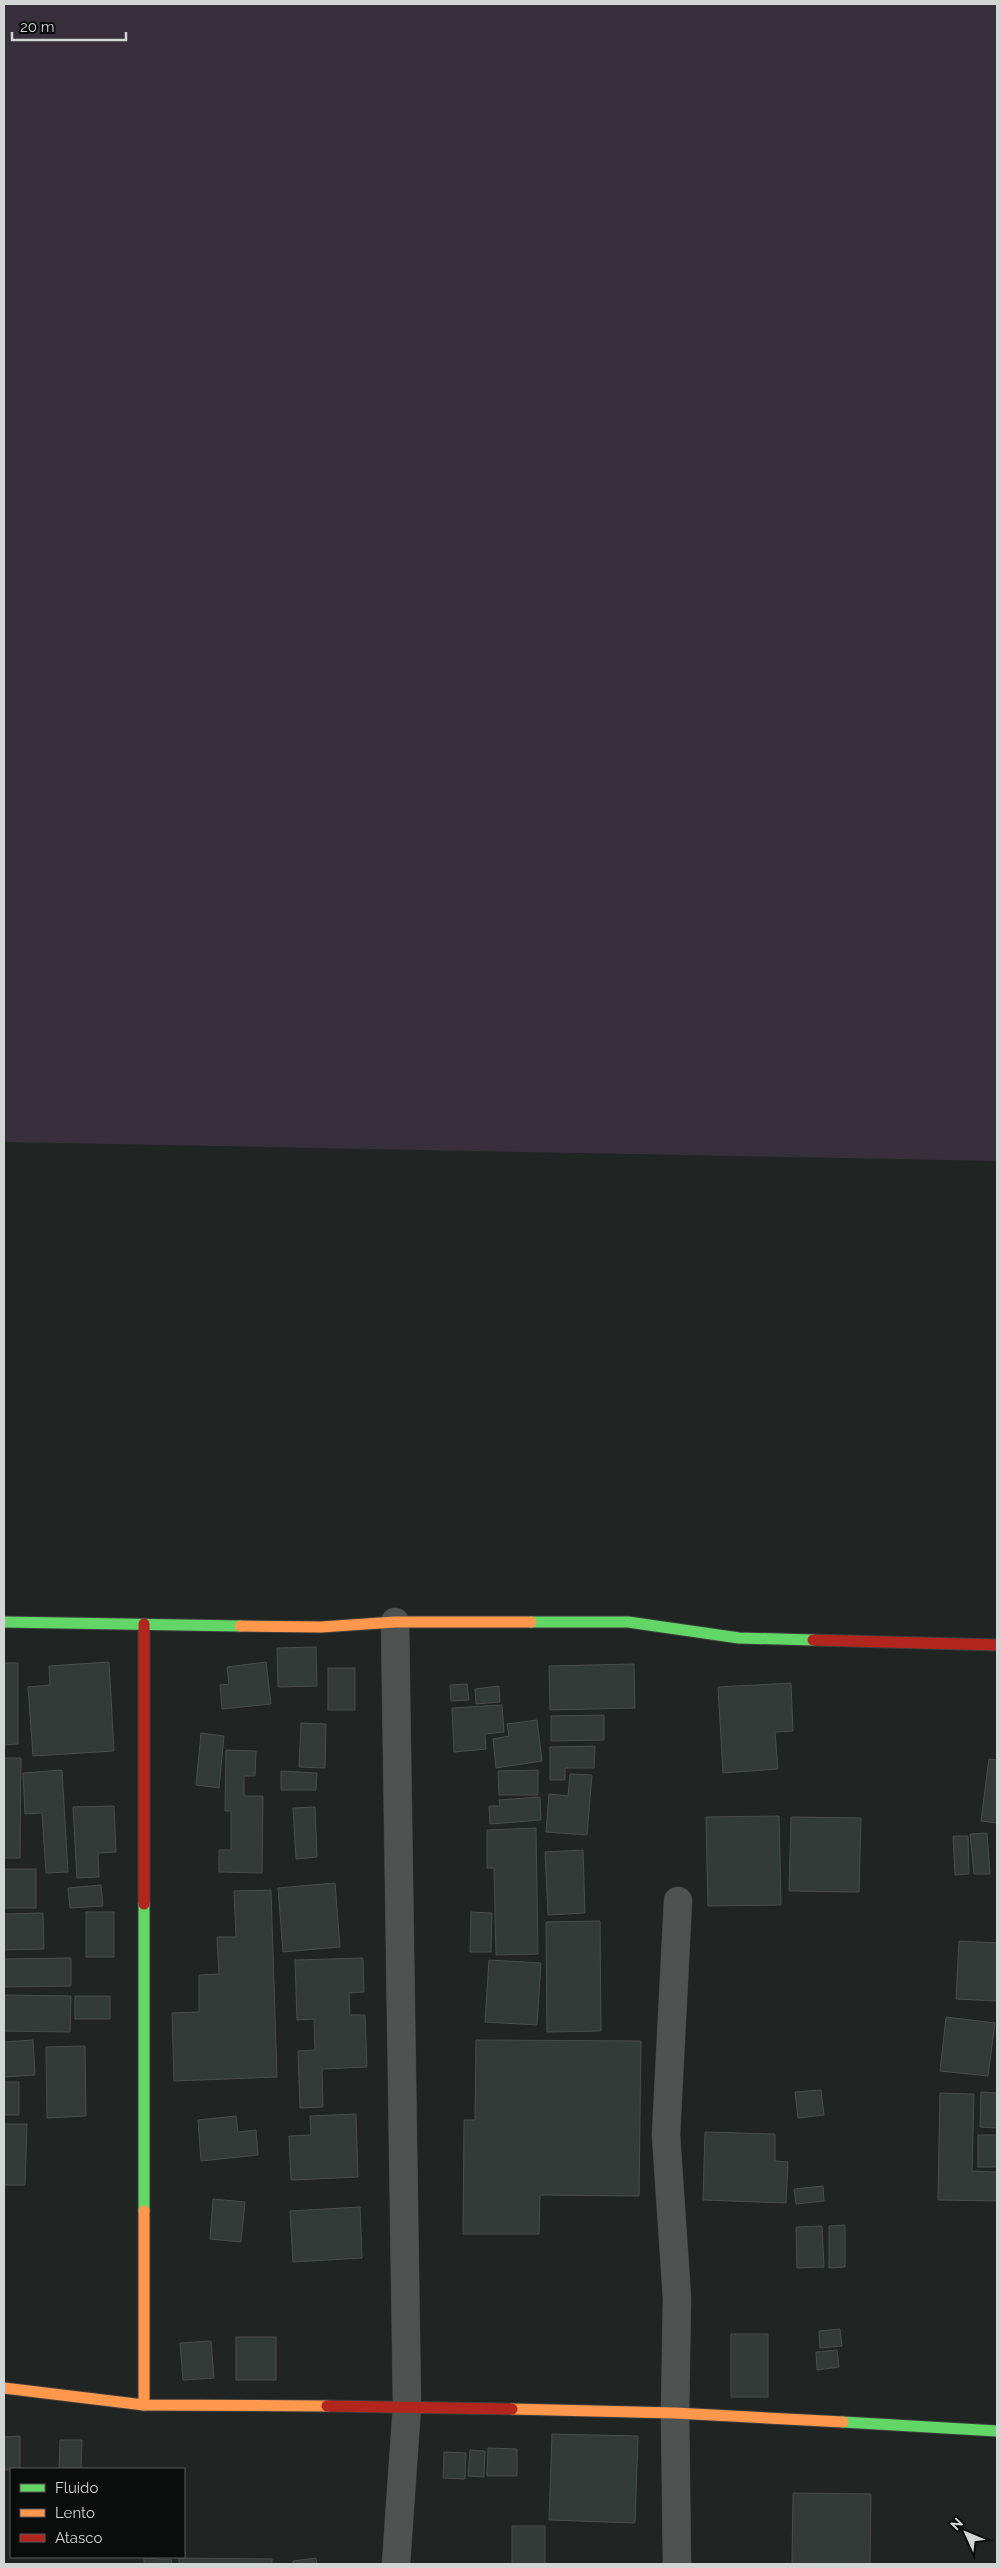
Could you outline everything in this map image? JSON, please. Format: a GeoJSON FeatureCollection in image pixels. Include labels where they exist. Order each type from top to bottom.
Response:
{"type":"FeatureCollection","features":[{"type":"Feature","properties":{"kind":"street"},"geometry":{"type":"LineString","coordinates":[[4,1622],[321,1627],[395,1622],[628,1622],[739,1638],[997,1646]]}},
{"type":"Feature","properties":{"kind":"street"},"geometry":{"type":"LineString","coordinates":[[395,1622],[406,2406],[396,2564]]}},
{"type":"Feature","properties":{"kind":"street"},"geometry":{"type":"LineString","coordinates":[[144,1624],[144,2405]]}},
{"type":"Feature","properties":{"kind":"street"},"geometry":{"type":"LineString","coordinates":[[677,2564],[675,2413],[677,2298],[666,2135],[678,1901]]}},
{"type":"Feature","properties":{"kind":"street"},"geometry":{"type":"LineString","coordinates":[[4,2388],[144,2405],[406,2406],[675,2413],[997,2430]]}},
{"type":"Feature","properties":{"kind":"shaded area"},"geometry":{"type":"Polygon","coordinates":[[[4,4],[997,4],[997,1161],[4,1142],[4,4]]]}},
{"type":"Feature","properties":{"kind":"building"},"geometry":{"type":"Polygon","coordinates":[[[316,1647],[317,1686],[278,1687],[277,1648],[316,1647]]]}},
{"type":"Feature","properties":{"kind":"building"},"geometry":{"type":"Polygon","coordinates":[[[109,1662],[114,1751],[33,1756],[28,1687],[50,1685],[49,1666],[109,1662]]]}},
{"type":"Feature","properties":{"kind":"building"},"geometry":{"type":"Polygon","coordinates":[[[266,1662],[271,1704],[222,1709],[220,1685],[229,1684],[227,1667],[266,1662]]]}},
{"type":"Feature","properties":{"kind":"building"},"geometry":{"type":"Polygon","coordinates":[[[4,1663],[18,1663],[18,1744],[4,1745],[4,1663]]]}},
{"type":"Feature","properties":{"kind":"building"},"geometry":{"type":"Polygon","coordinates":[[[634,1664],[635,1708],[550,1710],[549,1666],[634,1664]]]}},
{"type":"Feature","properties":{"kind":"building"},"geometry":{"type":"Polygon","coordinates":[[[328,1668],[355,1668],[355,1710],[328,1710],[328,1668]]]}},
{"type":"Feature","properties":{"kind":"building"},"geometry":{"type":"Polygon","coordinates":[[[791,1683],[793,1731],[775,1732],[778,1769],[723,1773],[718,1687],[791,1683]]]}},
{"type":"Feature","properties":{"kind":"building"},"geometry":{"type":"Polygon","coordinates":[[[467,1684],[469,1700],[451,1701],[450,1685],[467,1684]]]}},
{"type":"Feature","properties":{"kind":"building"},"geometry":{"type":"Polygon","coordinates":[[[499,1686],[500,1702],[476,1704],[475,1689],[499,1686]]]}},
{"type":"Feature","properties":{"kind":"building"},"geometry":{"type":"Polygon","coordinates":[[[502,1705],[504,1732],[485,1734],[486,1749],[454,1752],[452,1708],[502,1705]]]}},
{"type":"Feature","properties":{"kind":"building"},"geometry":{"type":"Polygon","coordinates":[[[604,1715],[604,1740],[551,1741],[551,1716],[604,1715]]]}},
{"type":"Feature","properties":{"kind":"building"},"geometry":{"type":"Polygon","coordinates":[[[537,1720],[542,1761],[496,1768],[493,1739],[509,1736],[507,1724],[537,1720]]]}},
{"type":"Feature","properties":{"kind":"building"},"geometry":{"type":"Polygon","coordinates":[[[301,1723],[326,1724],[325,1768],[299,1767],[301,1723]]]}},
{"type":"Feature","properties":{"kind":"building"},"geometry":{"type":"Polygon","coordinates":[[[201,1733],[224,1736],[219,1788],[196,1785],[201,1733]]]}},
{"type":"Feature","properties":{"kind":"building"},"geometry":{"type":"Polygon","coordinates":[[[595,1746],[594,1768],[565,1768],[565,1780],[550,1780],[550,1747],[595,1746]]]}},
{"type":"Feature","properties":{"kind":"building"},"geometry":{"type":"Polygon","coordinates":[[[226,1750],[256,1751],[255,1776],[244,1776],[244,1796],[263,1796],[262,1873],[219,1872],[219,1850],[231,1850],[231,1811],[225,1811],[226,1750]]]}},
{"type":"Feature","properties":{"kind":"building"},"geometry":{"type":"Polygon","coordinates":[[[4,1758],[21,1758],[20,1858],[4,1858],[4,1758]]]}},
{"type":"Feature","properties":{"kind":"building"},"geometry":{"type":"Polygon","coordinates":[[[989,1759],[997,1760],[997,1823],[981,1821],[989,1759]]]}},
{"type":"Feature","properties":{"kind":"building"},"geometry":{"type":"Polygon","coordinates":[[[62,1770],[68,1872],[46,1873],[42,1813],[25,1814],[23,1773],[62,1770]]]}},
{"type":"Feature","properties":{"kind":"building"},"geometry":{"type":"Polygon","coordinates":[[[538,1770],[538,1795],[499,1795],[498,1771],[538,1770]]]}},
{"type":"Feature","properties":{"kind":"building"},"geometry":{"type":"Polygon","coordinates":[[[281,1771],[317,1773],[316,1790],[281,1790],[281,1771]]]}},
{"type":"Feature","properties":{"kind":"building"},"geometry":{"type":"Polygon","coordinates":[[[570,1774],[592,1775],[587,1835],[546,1832],[549,1794],[568,1796],[570,1774]]]}},
{"type":"Feature","properties":{"kind":"building"},"geometry":{"type":"Polygon","coordinates":[[[540,1797],[541,1820],[490,1824],[489,1806],[500,1806],[499,1800],[540,1797]]]}},
{"type":"Feature","properties":{"kind":"building"},"geometry":{"type":"Polygon","coordinates":[[[114,1806],[116,1852],[98,1853],[99,1877],[77,1878],[73,1807],[114,1806]]]}},
{"type":"Feature","properties":{"kind":"building"},"geometry":{"type":"Polygon","coordinates":[[[315,1807],[317,1857],[296,1859],[293,1808],[315,1807]]]}},
{"type":"Feature","properties":{"kind":"building"},"geometry":{"type":"Polygon","coordinates":[[[779,1816],[781,1905],[708,1906],[706,1817],[779,1816]]]}},
{"type":"Feature","properties":{"kind":"building"},"geometry":{"type":"Polygon","coordinates":[[[791,1817],[861,1818],[859,1892],[789,1891],[791,1817]]]}},
{"type":"Feature","properties":{"kind":"building"},"geometry":{"type":"Polygon","coordinates":[[[536,1828],[538,1954],[496,1955],[494,1868],[487,1868],[487,1830],[536,1828]]]}},
{"type":"Feature","properties":{"kind":"building"},"geometry":{"type":"Polygon","coordinates":[[[987,1833],[990,1874],[974,1874],[970,1834],[987,1833]]]}},
{"type":"Feature","properties":{"kind":"building"},"geometry":{"type":"Polygon","coordinates":[[[953,1836],[968,1836],[969,1874],[955,1875],[953,1836]]]}},
{"type":"Feature","properties":{"kind":"building"},"geometry":{"type":"Polygon","coordinates":[[[583,1850],[585,1913],[548,1915],[545,1852],[583,1850]]]}},
{"type":"Feature","properties":{"kind":"building"},"geometry":{"type":"Polygon","coordinates":[[[4,1869],[36,1869],[36,1908],[4,1908],[4,1869]]]}},
{"type":"Feature","properties":{"kind":"building"},"geometry":{"type":"Polygon","coordinates":[[[335,1883],[340,1947],[283,1952],[278,1888],[335,1883]]]}},
{"type":"Feature","properties":{"kind":"building"},"geometry":{"type":"Polygon","coordinates":[[[101,1885],[103,1906],[70,1908],[68,1888],[101,1885]]]}},
{"type":"Feature","properties":{"kind":"building"},"geometry":{"type":"Polygon","coordinates":[[[271,1890],[277,2077],[174,2081],[172,2013],[199,2012],[199,1975],[219,1974],[217,1937],[236,1937],[234,1891],[271,1890]]]}},
{"type":"Feature","properties":{"kind":"building"},"geometry":{"type":"Polygon","coordinates":[[[86,1912],[114,1912],[114,1957],[86,1957],[86,1912]]]}},
{"type":"Feature","properties":{"kind":"building"},"geometry":{"type":"Polygon","coordinates":[[[471,1912],[492,1913],[491,1952],[470,1952],[471,1912]]]}},
{"type":"Feature","properties":{"kind":"building"},"geometry":{"type":"Polygon","coordinates":[[[43,1913],[44,1949],[4,1950],[4,1914],[43,1913]]]}},
{"type":"Feature","properties":{"kind":"building"},"geometry":{"type":"Polygon","coordinates":[[[600,1921],[601,2031],[547,2032],[546,1922],[600,1921]]]}},
{"type":"Feature","properties":{"kind":"building"},"geometry":{"type":"Polygon","coordinates":[[[959,1941],[997,1943],[997,2001],[956,1999],[959,1941]]]}},
{"type":"Feature","properties":{"kind":"building"},"geometry":{"type":"Polygon","coordinates":[[[71,1958],[71,1986],[4,1987],[4,1959],[71,1958]]]}},
{"type":"Feature","properties":{"kind":"building"},"geometry":{"type":"Polygon","coordinates":[[[363,1958],[364,1992],[349,1993],[350,2015],[365,2015],[367,2067],[322,2069],[323,2107],[300,2108],[298,2051],[315,2050],[314,2019],[297,2020],[295,1960],[363,1958]]]}},
{"type":"Feature","properties":{"kind":"building"},"geometry":{"type":"Polygon","coordinates":[[[489,1960],[541,1963],[537,2025],[485,2022],[489,1960]]]}},
{"type":"Feature","properties":{"kind":"building"},"geometry":{"type":"Polygon","coordinates":[[[4,1995],[71,1996],[70,2032],[4,2031],[4,1995]]]}},
{"type":"Feature","properties":{"kind":"building"},"geometry":{"type":"Polygon","coordinates":[[[75,1996],[110,1996],[110,2019],[75,2019],[75,1996]]]}},
{"type":"Feature","properties":{"kind":"building"},"geometry":{"type":"Polygon","coordinates":[[[946,2017],[995,2023],[988,2076],[940,2071],[946,2017]]]}},
{"type":"Feature","properties":{"kind":"building"},"geometry":{"type":"Polygon","coordinates":[[[33,2040],[35,2075],[4,2077],[4,2042],[33,2040]]]}},
{"type":"Feature","properties":{"kind":"building"},"geometry":{"type":"Polygon","coordinates":[[[476,2040],[641,2041],[639,2196],[540,2195],[539,2234],[463,2234],[464,2120],[475,2120],[476,2040]]]}},
{"type":"Feature","properties":{"kind":"building"},"geometry":{"type":"Polygon","coordinates":[[[85,2046],[86,2116],[47,2118],[46,2047],[85,2046]]]}},
{"type":"Feature","properties":{"kind":"building"},"geometry":{"type":"Polygon","coordinates":[[[4,2082],[19,2082],[19,2115],[4,2115],[4,2082]]]}},
{"type":"Feature","properties":{"kind":"building"},"geometry":{"type":"Polygon","coordinates":[[[821,2090],[824,2115],[798,2118],[795,2092],[821,2090]]]}},
{"type":"Feature","properties":{"kind":"building"},"geometry":{"type":"Polygon","coordinates":[[[981,2092],[997,2093],[997,2128],[980,2127],[981,2092]]]}},
{"type":"Feature","properties":{"kind":"building"},"geometry":{"type":"Polygon","coordinates":[[[940,2093],[974,2094],[972,2171],[997,2172],[997,2201],[938,2200],[940,2093]]]}},
{"type":"Feature","properties":{"kind":"building"},"geometry":{"type":"Polygon","coordinates":[[[356,2114],[358,2177],[291,2180],[289,2136],[311,2135],[310,2116],[356,2114]]]}},
{"type":"Feature","properties":{"kind":"building"},"geometry":{"type":"Polygon","coordinates":[[[236,2116],[238,2132],[256,2130],[258,2155],[201,2161],[198,2120],[236,2116]]]}},
{"type":"Feature","properties":{"kind":"building"},"geometry":{"type":"Polygon","coordinates":[[[4,2124],[27,2124],[25,2185],[4,2185],[4,2124]]]}},
{"type":"Feature","properties":{"kind":"building"},"geometry":{"type":"Polygon","coordinates":[[[705,2132],[775,2134],[775,2161],[788,2162],[786,2203],[703,2200],[705,2132]]]}},
{"type":"Feature","properties":{"kind":"building"},"geometry":{"type":"Polygon","coordinates":[[[978,2135],[997,2135],[997,2167],[978,2167],[978,2135]]]}},
{"type":"Feature","properties":{"kind":"building"},"geometry":{"type":"Polygon","coordinates":[[[823,2186],[824,2201],[796,2204],[794,2189],[823,2186]]]}},
{"type":"Feature","properties":{"kind":"building"},"geometry":{"type":"Polygon","coordinates":[[[213,2199],[245,2202],[241,2242],[210,2239],[213,2199]]]}},
{"type":"Feature","properties":{"kind":"building"},"geometry":{"type":"Polygon","coordinates":[[[360,2207],[362,2258],[293,2262],[290,2211],[360,2207]]]}},
{"type":"Feature","properties":{"kind":"building"},"geometry":{"type":"Polygon","coordinates":[[[845,2225],[845,2267],[829,2268],[829,2226],[845,2225]]]}},
{"type":"Feature","properties":{"kind":"building"},"geometry":{"type":"Polygon","coordinates":[[[822,2226],[824,2267],[797,2268],[796,2227],[822,2226]]]}},
{"type":"Feature","properties":{"kind":"building"},"geometry":{"type":"Polygon","coordinates":[[[840,2329],[842,2346],[820,2348],[819,2331],[840,2329]]]}},
{"type":"Feature","properties":{"kind":"building"},"geometry":{"type":"Polygon","coordinates":[[[731,2334],[768,2334],[768,2397],[731,2397],[731,2334]]]}},
{"type":"Feature","properties":{"kind":"building"},"geometry":{"type":"Polygon","coordinates":[[[236,2337],[276,2337],[276,2380],[236,2380],[236,2337]]]}},
{"type":"Feature","properties":{"kind":"building"},"geometry":{"type":"Polygon","coordinates":[[[211,2341],[214,2378],[183,2380],[180,2343],[211,2341]]]}},
{"type":"Feature","properties":{"kind":"building"},"geometry":{"type":"Polygon","coordinates":[[[837,2350],[839,2367],[817,2370],[816,2352],[837,2350]]]}},
{"type":"Feature","properties":{"kind":"building"},"geometry":{"type":"Polygon","coordinates":[[[552,2434],[638,2436],[635,2523],[549,2520],[552,2434]]]}},
{"type":"Feature","properties":{"kind":"building"},"geometry":{"type":"Polygon","coordinates":[[[20,2436],[20,2468],[4,2470],[4,2437],[20,2436]]]}},
{"type":"Feature","properties":{"kind":"building"},"geometry":{"type":"Polygon","coordinates":[[[60,2440],[82,2440],[81,2468],[59,2468],[60,2440]]]}},
{"type":"Feature","properties":{"kind":"building"},"geometry":{"type":"Polygon","coordinates":[[[488,2448],[517,2449],[517,2476],[487,2476],[488,2448]]]}},
{"type":"Feature","properties":{"kind":"building"},"geometry":{"type":"Polygon","coordinates":[[[470,2450],[485,2451],[484,2477],[468,2476],[470,2450]]]}},
{"type":"Feature","properties":{"kind":"building"},"geometry":{"type":"Polygon","coordinates":[[[444,2452],[466,2453],[465,2479],[443,2478],[444,2452]]]}},
{"type":"Feature","properties":{"kind":"building"},"geometry":{"type":"Polygon","coordinates":[[[793,2493],[871,2494],[870,2564],[792,2564],[793,2493]]]}},
{"type":"Feature","properties":{"kind":"building"},"geometry":{"type":"Polygon","coordinates":[[[512,2526],[545,2526],[545,2564],[512,2564],[512,2526]]]}},
{"type":"Feature","properties":{"kind":"building"},"geometry":{"type":"Polygon","coordinates":[[[144,2558],[172,2560],[171,2564],[144,2564],[144,2558]]]}},
{"type":"Feature","properties":{"kind":"building"},"geometry":{"type":"Polygon","coordinates":[[[179,2558],[272,2559],[272,2564],[179,2564],[179,2558]]]}},
{"type":"Feature","properties":{"kind":"building"},"geometry":{"type":"Polygon","coordinates":[[[316,2558],[317,2564],[293,2564],[293,2561],[316,2558]]]}},
{"type":"Feature","properties":{"kind":"traffic: fast"},"geometry":{"type":"LineString","coordinates":[[4,1622],[240,1626]]}},
{"type":"Feature","properties":{"kind":"traffic: fast"},"geometry":{"type":"LineString","coordinates":[[531,1622],[628,1622],[739,1638],[813,1640]]}},
{"type":"Feature","properties":{"kind":"traffic: fast"},"geometry":{"type":"LineString","coordinates":[[144,1904],[144,2211]]}},
{"type":"Feature","properties":{"kind":"traffic: fast"},"geometry":{"type":"LineString","coordinates":[[843,2422],[997,2431]]}},
{"type":"Feature","properties":{"kind":"traffic: slow"},"geometry":{"type":"LineString","coordinates":[[240,1626],[321,1627],[395,1622],[531,1622]]}},
{"type":"Feature","properties":{"kind":"traffic: slow"},"geometry":{"type":"LineString","coordinates":[[144,2211],[144,2405]]}},
{"type":"Feature","properties":{"kind":"traffic: slow"},"geometry":{"type":"LineString","coordinates":[[4,2388],[144,2405],[327,2406]]}},
{"type":"Feature","properties":{"kind":"traffic: slow"},"geometry":{"type":"LineString","coordinates":[[512,2409],[675,2413],[843,2422]]}},
{"type":"Feature","properties":{"kind":"traffic: jam"},"geometry":{"type":"LineString","coordinates":[[144,1624],[144,1904]]}},
{"type":"Feature","properties":{"kind":"traffic: jam"},"geometry":{"type":"LineString","coordinates":[[813,1640],[997,1645]]}},
{"type":"Feature","properties":{"kind":"traffic: jam"},"geometry":{"type":"LineString","coordinates":[[327,2406],[512,2409]]}}]}
